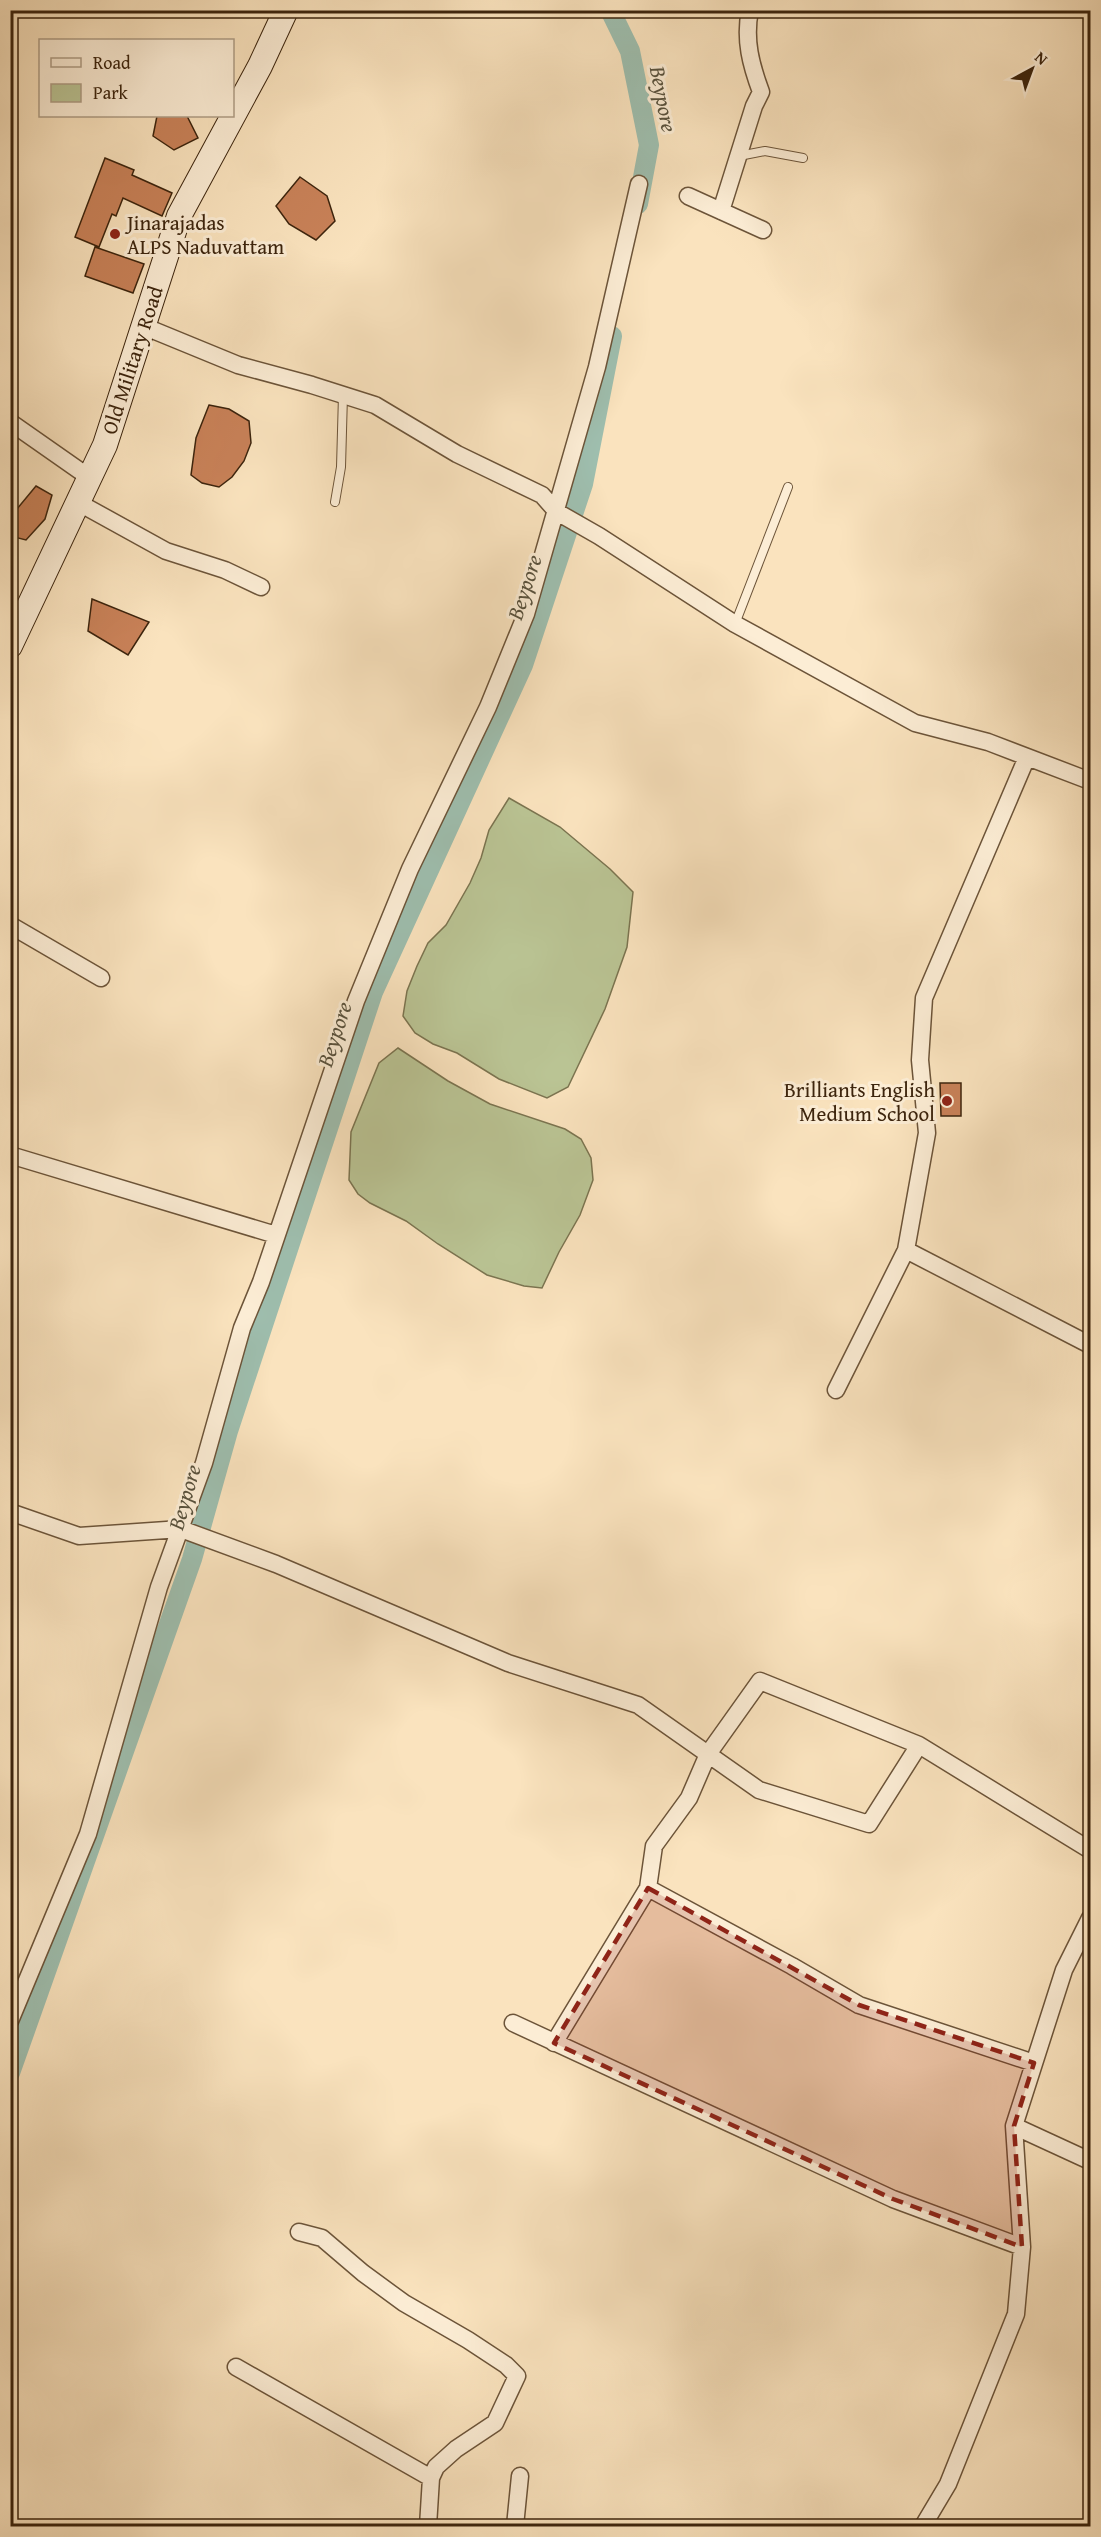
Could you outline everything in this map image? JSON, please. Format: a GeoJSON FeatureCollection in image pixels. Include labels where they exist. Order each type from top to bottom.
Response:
{"type":"FeatureCollection","features":[{"type":"Feature","properties":{"kind":"main road","name":"Old Military Road"},"geometry":{"type":"LineString","coordinates":[[234,114],[286,10]]}},
{"type":"Feature","properties":{"kind":"main road","name":"Old Military Road"},"geometry":{"type":"LineString","coordinates":[[10,646],[105,445],[179,216],[232,117]]}},
{"type":"Feature","properties":{"kind":"street"},"geometry":{"type":"LineString","coordinates":[[721,211],[760,92],[750,62],[747,25],[750,10]]}},
{"type":"Feature","properties":{"kind":"street"},"geometry":{"type":"LineString","coordinates":[[10,2021],[88,1834],[159,1587],[204,1463],[242,1328],[261,1282],[356,1001],[410,869],[492,696],[526,614],[597,367],[639,184]]}},
{"type":"Feature","properties":{"kind":"street"},"geometry":{"type":"LineString","coordinates":[[688,196],[763,230]]}},
{"type":"Feature","properties":{"kind":"street"},"geometry":{"type":"LineString","coordinates":[[143,326],[238,365],[375,405],[457,454],[542,495],[557,512],[600,536],[735,624],[915,723],[988,742],[1090,781]]}},
{"type":"Feature","properties":{"kind":"street"},"geometry":{"type":"LineString","coordinates":[[10,422],[90,478]]}},
{"type":"Feature","properties":{"kind":"street"},"geometry":{"type":"LineString","coordinates":[[78,503],[166,551],[225,570],[261,587]]}},
{"type":"Feature","properties":{"kind":"street"},"geometry":{"type":"LineString","coordinates":[[836,1390],[906,1250],[927,1133],[920,1060],[924,998],[1027,757]]}},
{"type":"Feature","properties":{"kind":"street"},"geometry":{"type":"LineString","coordinates":[[10,925],[100,978]]}},
{"type":"Feature","properties":{"kind":"street"},"geometry":{"type":"LineString","coordinates":[[10,1155],[276,1235]]}},
{"type":"Feature","properties":{"kind":"street"},"geometry":{"type":"LineString","coordinates":[[906,1250],[1090,1345]]}},
{"type":"Feature","properties":{"kind":"street"},"geometry":{"type":"LineString","coordinates":[[10,1512],[79,1536],[181,1529],[276,1564],[508,1663],[638,1705],[759,1790],[869,1824],[919,1745]]}},
{"type":"Feature","properties":{"kind":"street"},"geometry":{"type":"LineString","coordinates":[[554,2043],[648,1888],[654,1846],[689,1797],[708,1755],[760,1681],[919,1745],[1090,1850]]}},
{"type":"Feature","properties":{"kind":"street"},"geometry":{"type":"LineString","coordinates":[[648,1888],[859,2005],[1034,2063]]}},
{"type":"Feature","properties":{"kind":"street"},"geometry":{"type":"LineString","coordinates":[[923,2526],[948,2484],[1016,2314],[1022,2247],[1014,2126],[1064,1970],[1090,1918]]}},
{"type":"Feature","properties":{"kind":"street"},"geometry":{"type":"LineString","coordinates":[[513,2024],[893,2199],[1022,2247]]}},
{"type":"Feature","properties":{"kind":"street"},"geometry":{"type":"LineString","coordinates":[[1014,2126],[1090,2161]]}},
{"type":"Feature","properties":{"kind":"street"},"geometry":{"type":"LineString","coordinates":[[299,2232],[322,2238],[363,2273],[404,2303],[487,2352],[517,2376],[495,2423],[456,2449],[436,2467],[431,2478],[428,2526]]}},
{"type":"Feature","properties":{"kind":"street"},"geometry":{"type":"LineString","coordinates":[[236,2367],[431,2478]]}},
{"type":"Feature","properties":{"kind":"street"},"geometry":{"type":"LineString","coordinates":[[515,2526],[520,2476]]}},
{"type":"Feature","properties":{"kind":"lane"},"geometry":{"type":"LineString","coordinates":[[738,156],[765,151],[803,158]]}},
{"type":"Feature","properties":{"kind":"lane"},"geometry":{"type":"LineString","coordinates":[[335,502],[342,467],[344,395]]}},
{"type":"Feature","properties":{"kind":"lane"},"geometry":{"type":"LineString","coordinates":[[735,624],[788,487]]}},
{"type":"Feature","properties":{"kind":"highlighted area"},"geometry":{"type":"Polygon","coordinates":[[[648,1888],[859,2005],[1034,2063],[1014,2126],[1022,2247],[893,2199],[554,2043],[648,1888]]]}},
{"type":"Feature","properties":{"kind":"green space"},"geometry":{"type":"Polygon","coordinates":[[[509,798],[560,827],[610,869],[633,892],[627,947],[605,1009],[568,1087],[547,1098],[499,1079],[457,1053],[433,1044],[415,1033],[403,1016],[407,991],[428,943],[446,925],[470,883],[481,858],[489,830],[509,798]]]}},
{"type":"Feature","properties":{"kind":"green space"},"geometry":{"type":"Polygon","coordinates":[[[398,1048],[448,1081],[490,1104],[565,1129],[581,1139],[591,1158],[593,1180],[580,1215],[542,1288],[524,1286],[487,1275],[406,1221],[370,1203],[358,1194],[349,1180],[351,1132],[379,1063],[398,1048]]]}},
{"type":"Feature","properties":{"kind":"building"},"geometry":{"type":"Polygon","coordinates":[[[157,117],[188,117],[198,138],[174,150],[153,136],[157,117]]]}},
{"type":"Feature","properties":{"kind":"building"},"geometry":{"type":"Polygon","coordinates":[[[105,158],[134,170],[132,175],[172,193],[162,216],[123,198],[116,216],[112,214],[99,247],[75,237],[105,158]]]}},
{"type":"Feature","properties":{"kind":"building"},"geometry":{"type":"Polygon","coordinates":[[[300,177],[327,196],[335,221],[316,240],[289,224],[276,206],[300,177]]]}},
{"type":"Feature","properties":{"kind":"building"},"geometry":{"type":"Polygon","coordinates":[[[95,247],[144,264],[133,293],[85,276],[95,247]]]}},
{"type":"Feature","properties":{"kind":"building"},"geometry":{"type":"Polygon","coordinates":[[[209,405],[229,409],[249,421],[251,443],[244,461],[232,477],[219,487],[202,483],[191,475],[196,438],[209,405]]]}},
{"type":"Feature","properties":{"kind":"building"},"geometry":{"type":"Polygon","coordinates":[[[36,486],[52,495],[45,519],[26,540],[10,536],[12,515],[36,486]]]}},
{"type":"Feature","properties":{"kind":"building"},"geometry":{"type":"Polygon","coordinates":[[[92,599],[149,622],[128,655],[88,631],[92,599]]]}},
{"type":"Feature","properties":{"kind":"building","name":"Brilliants English Medium School"},"geometry":{"type":"Polygon","coordinates":[[[940,1083],[961,1083],[961,1116],[941,1116],[940,1083]]]}},
{"type":"Feature","properties":{"kind":"waterway","name":"Beypore"},"geometry":{"type":"LineString","coordinates":[[610,10],[630,51],[649,145],[638,204]]}},
{"type":"Feature","properties":{"kind":"waterway","name":"Beypore"},"geometry":{"type":"LineString","coordinates":[[10,2073],[192,1559],[228,1431],[373,992],[523,665],[583,484],[612,336]]}},
{"type":"Feature","properties":{"kind":"place","name":"Jinarajadas ALPS Naduvattam"},"geometry":{"type":"Point","coordinates":[115,234]}},
{"type":"Feature","properties":{"kind":"place","name":"Brilliants English Medium School"},"geometry":{"type":"Point","coordinates":[947,1101]}}]}
